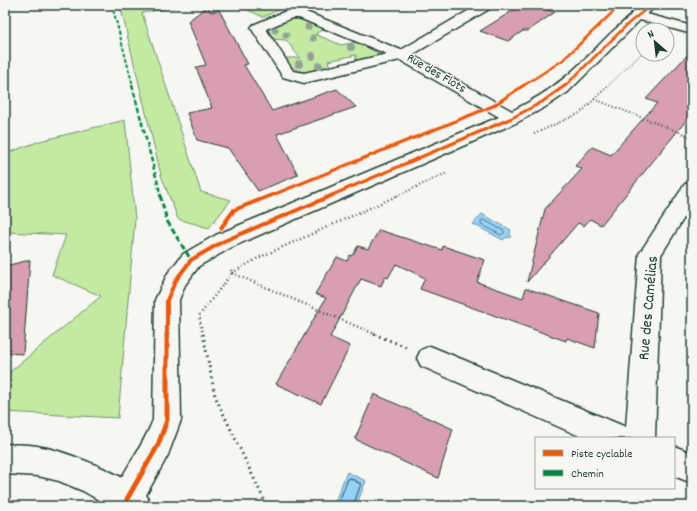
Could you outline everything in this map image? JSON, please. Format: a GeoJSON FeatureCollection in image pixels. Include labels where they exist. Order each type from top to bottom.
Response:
{"type":"FeatureCollection","features":[{"type":"Feature","properties":{"kind":"street","name":"Rue des Flots"},"geometry":{"type":"LineString","coordinates":[[487,5],[402,55],[512,118]]}},
{"type":"Feature","properties":{"kind":"street"},"geometry":{"type":"LineString","coordinates":[[5,459],[48,462],[91,479],[131,502],[158,445],[167,420],[167,300],[176,280],[191,260],[224,241],[512,118],[544,102],[569,83],[637,15],[652,5]]}},
{"type":"Feature","properties":{"kind":"street"},"geometry":{"type":"LineString","coordinates":[[290,14],[301,14],[402,55],[304,78],[288,74],[258,28],[290,14]]}},
{"type":"Feature","properties":{"kind":"street"},"geometry":{"type":"LineString","coordinates":[[637,15],[692,30]]}},
{"type":"Feature","properties":{"kind":"street","name":"Rue des Camélias"},"geometry":{"type":"LineString","coordinates":[[640,437],[650,254],[692,189]]}},
{"type":"Feature","properties":{"kind":"street"},"geometry":{"type":"LineString","coordinates":[[430,358],[616,437]]}},
{"type":"Feature","properties":{"kind":"street"},"geometry":{"type":"LineString","coordinates":[[675,461],[692,468]]}},
{"type":"Feature","properties":{"kind":"path"},"geometry":{"type":"LineString","coordinates":[[113,8],[140,5],[160,7],[172,5]]}},
{"type":"Feature","properties":{"kind":"path"},"geometry":{"type":"LineString","coordinates":[[594,100],[692,137]]}},
{"type":"Feature","properties":{"kind":"path"},"geometry":{"type":"LineString","coordinates":[[224,241],[232,273]]}},
{"type":"Feature","properties":{"kind":"path"},"geometry":{"type":"LineString","coordinates":[[232,273],[430,358]]}},
{"type":"Feature","properties":{"kind":"path"},"geometry":{"type":"LineString","coordinates":[[232,273],[199,316],[215,396],[266,506]]}},
{"type":"Feature","properties":{"kind":"green space"},"geometry":{"type":"Polygon","coordinates":[[[120,5],[186,5],[142,13],[201,192],[231,200],[209,228],[178,219],[161,175],[120,5]]]}},
{"type":"Feature","properties":{"kind":"green space"},"geometry":{"type":"Polygon","coordinates":[[[237,5],[267,5],[278,10],[263,17],[237,5]]]}},
{"type":"Feature","properties":{"kind":"green space"},"geometry":{"type":"Polygon","coordinates":[[[289,19],[303,19],[325,28],[315,34],[341,45],[356,42],[382,55],[383,57],[356,63],[356,55],[328,61],[330,68],[309,72],[299,71],[282,58],[300,58],[286,40],[271,39],[266,29],[289,19]]]}},
{"type":"Feature","properties":{"kind":"green space"},"geometry":{"type":"Polygon","coordinates":[[[125,120],[135,219],[118,418],[5,412],[5,376],[101,296],[52,275],[66,235],[5,232],[5,154],[40,141],[125,120]]]}},
{"type":"Feature","properties":{"kind":"water"},"geometry":{"type":"Polygon","coordinates":[[[482,214],[511,230],[511,237],[503,240],[473,224],[482,214]]]}},
{"type":"Feature","properties":{"kind":"water"},"geometry":{"type":"Polygon","coordinates":[[[347,472],[366,481],[356,506],[333,506],[347,472]]]}},
{"type":"Feature","properties":{"kind":"building"},"geometry":{"type":"Polygon","coordinates":[[[522,5],[529,5],[555,12],[528,31],[523,31],[508,41],[480,31],[522,5]]]}},
{"type":"Feature","properties":{"kind":"building"},"geometry":{"type":"Polygon","coordinates":[[[208,6],[211,12],[219,10],[248,64],[244,65],[272,111],[337,89],[356,107],[277,134],[298,175],[258,191],[228,148],[197,140],[187,113],[212,108],[196,67],[206,65],[188,21],[208,6]]]}},
{"type":"Feature","properties":{"kind":"building"},"geometry":{"type":"Polygon","coordinates":[[[692,50],[692,114],[601,225],[590,219],[584,226],[578,223],[527,282],[545,209],[582,169],[575,166],[592,147],[611,155],[657,103],[646,99],[692,50]]]}},
{"type":"Feature","properties":{"kind":"building"},"geometry":{"type":"Polygon","coordinates":[[[379,230],[442,250],[443,246],[485,260],[477,282],[523,298],[526,288],[599,313],[595,348],[567,338],[566,341],[420,289],[425,278],[396,264],[388,278],[385,277],[381,286],[361,279],[330,337],[350,346],[321,404],[276,384],[326,298],[315,294],[337,257],[347,261],[358,246],[368,249],[379,230]]]}},
{"type":"Feature","properties":{"kind":"building"},"geometry":{"type":"Polygon","coordinates":[[[30,260],[23,354],[5,353],[5,266],[30,260]]]}},
{"type":"Feature","properties":{"kind":"building"},"geometry":{"type":"Polygon","coordinates":[[[374,394],[453,429],[438,478],[355,439],[374,394]]]}},
{"type":"Feature","properties":{"kind":"marked path"},"geometry":{"type":"LineString","coordinates":[[112,5],[167,221],[191,260]]}},
{"type":"Feature","properties":{"kind":"marked path"},"geometry":{"type":"LineString","coordinates":[[593,5],[614,11]]}},
{"type":"Feature","properties":{"kind":"cycle path"},"geometry":{"type":"LineString","coordinates":[[221,228],[234,210],[493,106],[563,60],[614,11],[623,5]]}},
{"type":"Feature","properties":{"kind":"cycle path"},"geometry":{"type":"LineString","coordinates":[[127,499],[158,445],[167,420],[167,300],[176,280],[191,260],[224,241],[512,118],[549,98],[580,73],[629,23],[651,5]]}}]}
